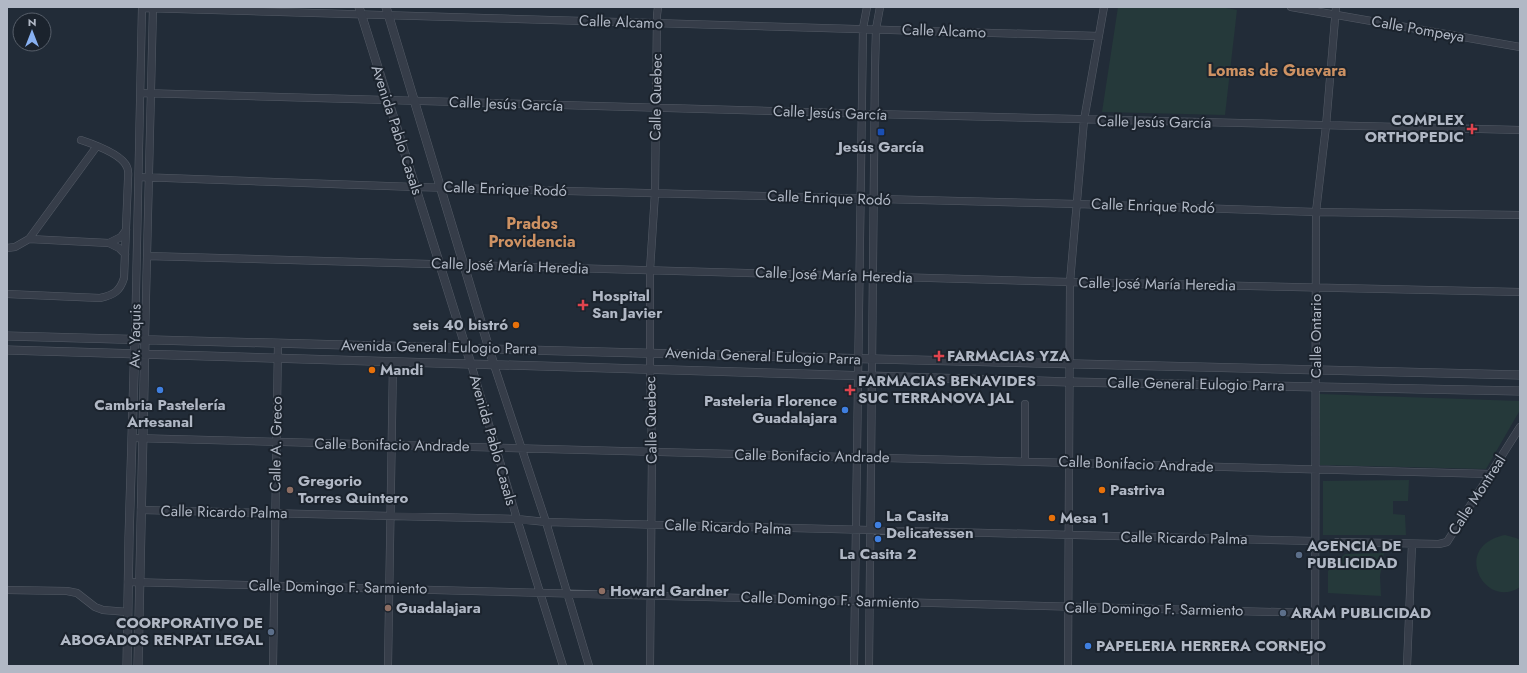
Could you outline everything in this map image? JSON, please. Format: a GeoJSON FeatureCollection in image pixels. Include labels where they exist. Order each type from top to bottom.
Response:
{"type":"FeatureCollection","features":[{"type":"Feature","properties":{"kind":"street","name":"Avenida Pablo Casals"},"geometry":{"type":"LineString","coordinates":[[386,7],[494,365],[546,522],[588,666]]}},
{"type":"Feature","properties":{"kind":"street","name":"Calle Quebec"},"geometry":{"type":"LineString","coordinates":[[650,666],[652,452],[650,270],[655,193],[658,7]]}},
{"type":"Feature","properties":{"kind":"street"},"geometry":{"type":"LineString","coordinates":[[854,666],[863,28],[867,7]]}},
{"type":"Feature","properties":{"kind":"street"},"geometry":{"type":"LineString","coordinates":[[868,666],[874,114],[876,29],[880,7]]}},
{"type":"Feature","properties":{"kind":"street"},"geometry":{"type":"LineString","coordinates":[[1068,666],[1070,282],[1084,120],[1104,7]]}},
{"type":"Feature","properties":{"kind":"street","name":"Calle Pompeya"},"geometry":{"type":"LineString","coordinates":[[1291,7],[1335,11],[1520,48]]}},
{"type":"Feature","properties":{"kind":"street","name":"Calle Alcamo"},"geometry":{"type":"LineString","coordinates":[[142,8],[360,11],[389,16],[657,24],[863,28],[1099,36]]}},
{"type":"Feature","properties":{"kind":"street","name":"Av. Yaquis"},"geometry":{"type":"LineString","coordinates":[[127,666],[142,8]]}},
{"type":"Feature","properties":{"kind":"street","name":"Av. Yaquis"},"geometry":{"type":"LineString","coordinates":[[145,339],[153,8]]}},
{"type":"Feature","properties":{"kind":"street","name":"Avenida Pablo Casals"},"geometry":{"type":"LineString","coordinates":[[360,11],[471,364],[539,592],[563,666]]}},
{"type":"Feature","properties":{"kind":"street","name":"Calle Ontario"},"geometry":{"type":"LineString","coordinates":[[1315,666],[1316,212],[1326,126],[1335,11]]}},
{"type":"Feature","properties":{"kind":"street","name":"Calle Jesús García"},"geometry":{"type":"LineString","coordinates":[[141,93],[1084,120],[1520,130]]}},
{"type":"Feature","properties":{"kind":"street"},"geometry":{"type":"LineString","coordinates":[[7,294],[100,298],[108,297],[119,290],[122,284],[124,278],[128,179],[127,167],[119,157],[81,140]]}},
{"type":"Feature","properties":{"kind":"street"},"geometry":{"type":"LineString","coordinates":[[7,248],[15,247],[29,239],[97,146]]}},
{"type":"Feature","properties":{"kind":"street","name":"Calle Enrique Rodó"},"geometry":{"type":"LineString","coordinates":[[138,177],[415,187],[1077,204],[1316,212],[1520,215]]}},
{"type":"Feature","properties":{"kind":"street"},"geometry":{"type":"LineString","coordinates":[[109,243],[121,237],[126,230]]}},
{"type":"Feature","properties":{"kind":"street"},"geometry":{"type":"LineString","coordinates":[[29,239],[109,243],[119,248],[125,254]]}},
{"type":"Feature","properties":{"kind":"street","name":"Calle José María Heredia"},"geometry":{"type":"LineString","coordinates":[[147,256],[873,277],[1520,292]]}},
{"type":"Feature","properties":{"kind":"street","name":"Avenida General Eulogio Parra"},"geometry":{"type":"LineString","coordinates":[[7,336],[872,359]]}},
{"type":"Feature","properties":{"kind":"street"},"geometry":{"type":"LineString","coordinates":[[138,666],[140,510],[145,339]]}},
{"type":"Feature","properties":{"kind":"street","name":"Calle A. Greco"},"geometry":{"type":"LineString","coordinates":[[273,666],[278,343]]}},
{"type":"Feature","properties":{"kind":"street","name":"Avenida General Eulogio Parra"},"geometry":{"type":"LineString","coordinates":[[7,350],[872,376]]}},
{"type":"Feature","properties":{"kind":"street","name":"Calle General Eulogio Parra"},"geometry":{"type":"LineString","coordinates":[[872,359],[1520,375]]}},
{"type":"Feature","properties":{"kind":"street"},"geometry":{"type":"LineString","coordinates":[[388,666],[393,362]]}},
{"type":"Feature","properties":{"kind":"street","name":"Calle General Eulogio Parra"},"geometry":{"type":"LineString","coordinates":[[872,376],[1070,382],[1520,391]]}},
{"type":"Feature","properties":{"kind":"street"},"geometry":{"type":"LineString","coordinates":[[1025,404],[1025,461]]}},
{"type":"Feature","properties":{"kind":"street","name":"Calle Montreal"},"geometry":{"type":"LineString","coordinates":[[1412,544],[1439,544],[1447,542],[1520,428]]}},
{"type":"Feature","properties":{"kind":"street","name":"Calle Bonifacio Andrade"},"geometry":{"type":"LineString","coordinates":[[133,438],[1491,474]]}},
{"type":"Feature","properties":{"kind":"street","name":"Calle Ricardo Palma"},"geometry":{"type":"LineString","coordinates":[[140,510],[517,519],[546,522],[856,531],[1315,541]]}},
{"type":"Feature","properties":{"kind":"street"},"geometry":{"type":"LineString","coordinates":[[1337,542],[1412,544],[1407,666]]}},
{"type":"Feature","properties":{"kind":"street","name":"Calle Domingo F. Sarmiento"},"geometry":{"type":"LineString","coordinates":[[128,582],[1315,613]]}},
{"type":"Feature","properties":{"kind":"street"},"geometry":{"type":"LineString","coordinates":[[7,590],[77,593],[95,607],[103,610],[128,612]]}},
{"type":"Feature","properties":{"kind":"green space"},"geometry":{"type":"Polygon","coordinates":[[[1118,7],[1221,7],[1237,10],[1225,115],[1102,112],[1118,7]]]}},
{"type":"Feature","properties":{"kind":"green space"},"geometry":{"type":"Polygon","coordinates":[[[1319,394],[1520,401],[1520,410],[1486,469],[1320,465],[1319,394]]]}},
{"type":"Feature","properties":{"kind":"green space"},"geometry":{"type":"Polygon","coordinates":[[[1409,480],[1408,501],[1393,501],[1393,514],[1405,515],[1406,535],[1323,535],[1323,481],[1409,480]]]}},
{"type":"Feature","properties":{"kind":"green space"},"geometry":{"type":"Polygon","coordinates":[[[1505,535],[1520,540],[1520,587],[1507,592],[1495,591],[1485,584],[1479,574],[1476,563],[1479,551],[1488,541],[1505,535]]]}},
{"type":"Feature","properties":{"kind":"green space"},"geometry":{"type":"Polygon","coordinates":[[[1384,553],[1380,576],[1381,596],[1328,593],[1328,571],[1345,554],[1384,553]]]}},
{"type":"Feature","properties":{"kind":"place","name":"COMPLEX ORTHOPEDIC"},"geometry":{"type":"Point","coordinates":[1472,129]}},
{"type":"Feature","properties":{"kind":"place","name":"Jesús García"},"geometry":{"type":"Point","coordinates":[881,132]}},
{"type":"Feature","properties":{"kind":"place","name":"Hospital San Javier"},"geometry":{"type":"Point","coordinates":[583,305]}},
{"type":"Feature","properties":{"kind":"place","name":"seis 40 bistró"},"geometry":{"type":"Point","coordinates":[516,325]}},
{"type":"Feature","properties":{"kind":"place","name":"FARMACIAS YZA"},"geometry":{"type":"Point","coordinates":[939,356]}},
{"type":"Feature","properties":{"kind":"place","name":"Mandi"},"geometry":{"type":"Point","coordinates":[372,370]}},
{"type":"Feature","properties":{"kind":"place","name":"Cambria Pastelería Artesanal"},"geometry":{"type":"Point","coordinates":[160,390]}},
{"type":"Feature","properties":{"kind":"place","name":"FARMACIAS BENAVIDES SUC TERRANOVA JAL"},"geometry":{"type":"Point","coordinates":[850,390]}},
{"type":"Feature","properties":{"kind":"place","name":"Pasteleria Florence Guadalajara"},"geometry":{"type":"Point","coordinates":[845,410]}},
{"type":"Feature","properties":{"kind":"place","name":"Gregorio Torres Quintero"},"geometry":{"type":"Point","coordinates":[290,490]}},
{"type":"Feature","properties":{"kind":"place","name":"Pastriva"},"geometry":{"type":"Point","coordinates":[1102,490]}},
{"type":"Feature","properties":{"kind":"place","name":"Mesa 1"},"geometry":{"type":"Point","coordinates":[1052,518]}},
{"type":"Feature","properties":{"kind":"place","name":"La Casita Delicatessen"},"geometry":{"type":"Point","coordinates":[878,525]}},
{"type":"Feature","properties":{"kind":"place","name":"La Casita 2"},"geometry":{"type":"Point","coordinates":[878,539]}},
{"type":"Feature","properties":{"kind":"place","name":"AGENCIA DE PUBLICIDAD"},"geometry":{"type":"Point","coordinates":[1299,555]}},
{"type":"Feature","properties":{"kind":"place","name":"Howard Gardner"},"geometry":{"type":"Point","coordinates":[602,591]}},
{"type":"Feature","properties":{"kind":"place","name":"Guadalajara"},"geometry":{"type":"Point","coordinates":[388,608]}},
{"type":"Feature","properties":{"kind":"place","name":"ARAM PUBLICIDAD"},"geometry":{"type":"Point","coordinates":[1283,613]}},
{"type":"Feature","properties":{"kind":"place","name":"COORPORATIVO DE ABOGADOS RENPAT LEGAL"},"geometry":{"type":"Point","coordinates":[271,632]}},
{"type":"Feature","properties":{"kind":"place","name":"PAPELERIA HERRERA CORNEJO"},"geometry":{"type":"Point","coordinates":[1088,646]}},
{"type":"Feature","properties":{"kind":"district","name":"Lomas de Guevara"},"geometry":{"type":"Point","coordinates":[1277,70]}},
{"type":"Feature","properties":{"kind":"district","name":"Prados Providencia"},"geometry":{"type":"Point","coordinates":[532,232]}}]}
